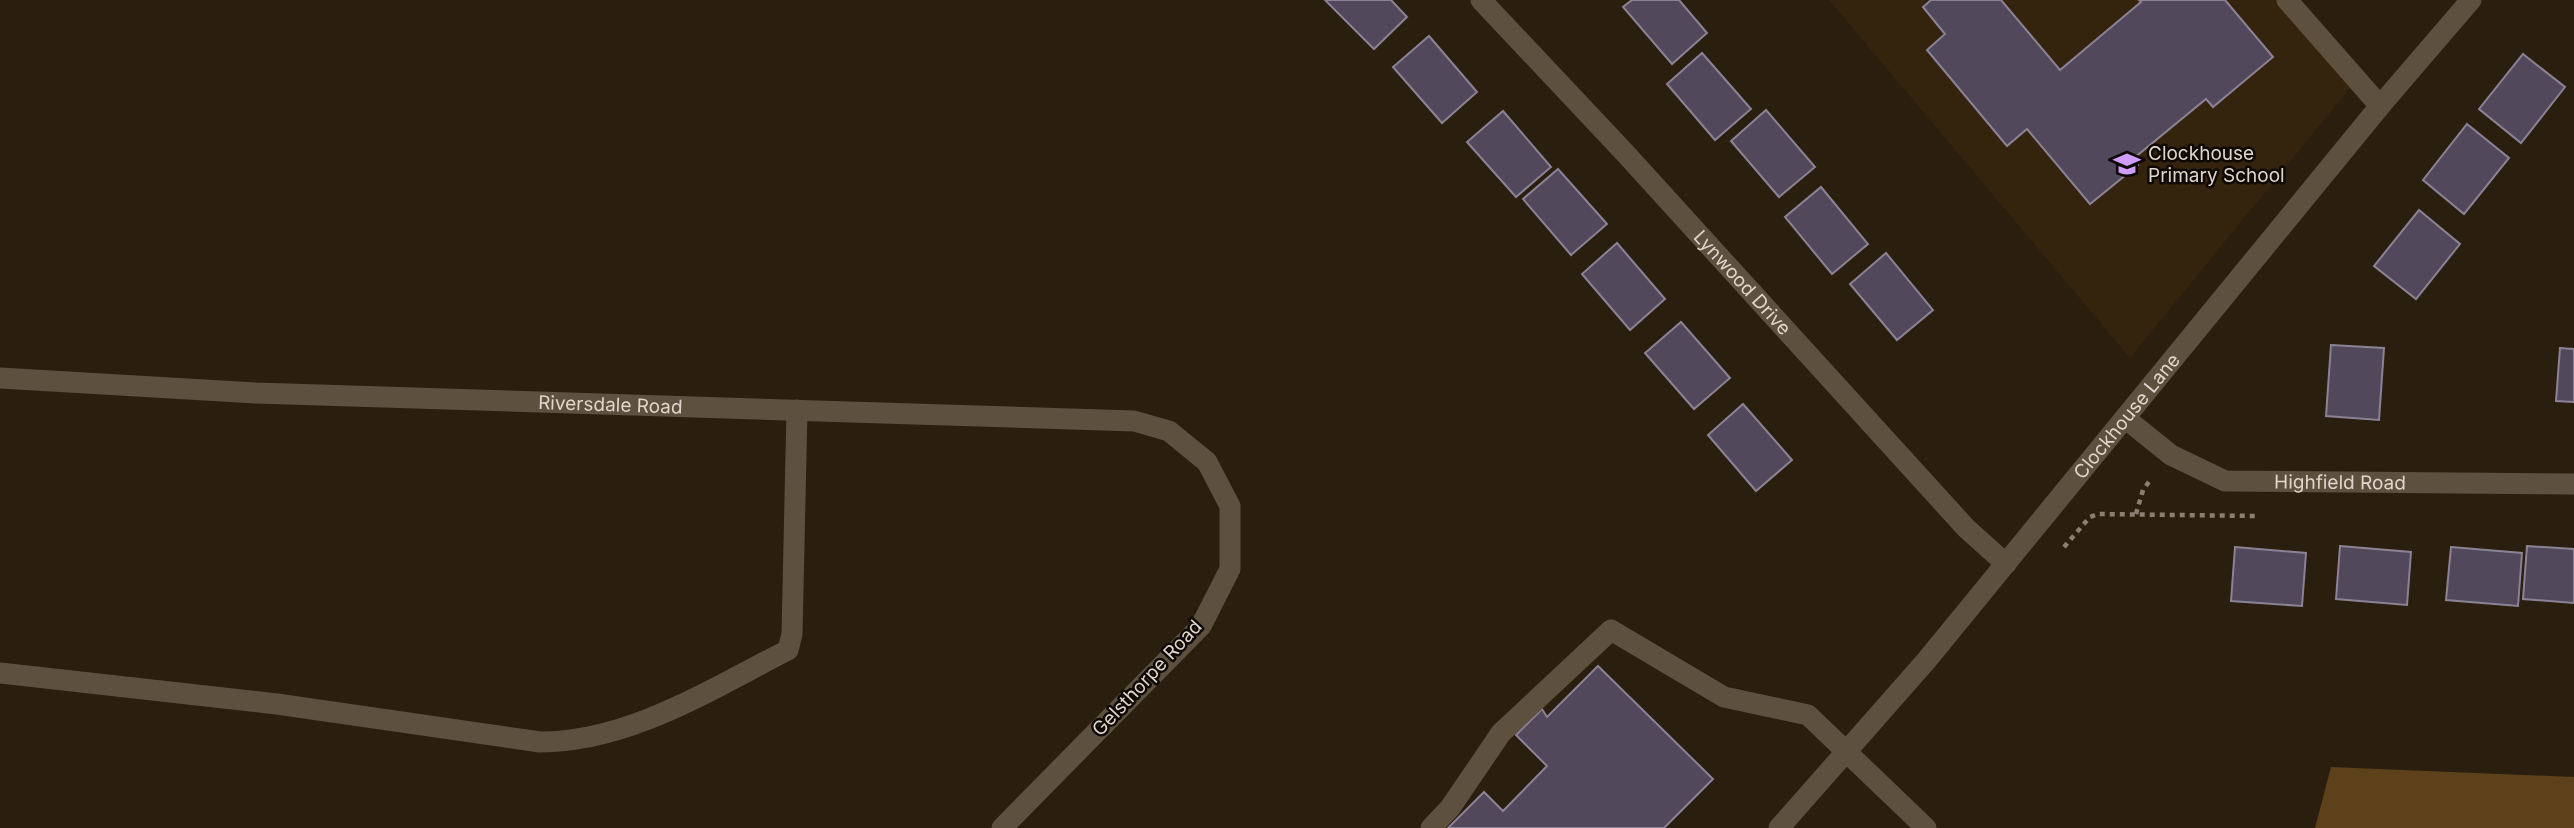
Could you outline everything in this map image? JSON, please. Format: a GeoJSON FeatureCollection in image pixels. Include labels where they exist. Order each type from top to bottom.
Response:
{"type":"FeatureCollection","features":[{"type":"Feature","properties":{"kind":"street","name":"Lynwood Drive"},"geometry":{"type":"LineString","coordinates":[[1481,0],[1625,153],[1966,528],[2007,564]]}},
{"type":"Feature","properties":{"kind":"street"},"geometry":{"type":"LineString","coordinates":[[2287,0],[2379,106]]}},
{"type":"Feature","properties":{"kind":"street","name":"Clockhouse Lane"},"geometry":{"type":"LineString","coordinates":[[1779,828],[1926,661],[2379,106],[2471,0]]}},
{"type":"Feature","properties":{"kind":"street","name":"Riversdale Road"},"geometry":{"type":"LineString","coordinates":[[0,378],[256,393],[1133,421],[1169,432],[1207,461]]}},
{"type":"Feature","properties":{"kind":"street"},"geometry":{"type":"LineString","coordinates":[[0,673],[277,704],[540,742],[574,742],[623,727],[687,704],[788,650],[792,634],[797,410]]}},
{"type":"Feature","properties":{"kind":"street","name":"Highfield Road"},"geometry":{"type":"LineString","coordinates":[[2125,418],[2171,455],[2225,481],[2574,484]]}},
{"type":"Feature","properties":{"kind":"street","name":"Gelsthorpe Road"},"geometry":{"type":"LineString","coordinates":[[1002,828],[1201,626],[1230,569],[1230,506],[1207,461]]}},
{"type":"Feature","properties":{"kind":"street"},"geometry":{"type":"LineString","coordinates":[[1431,828],[1450,808],[1501,733],[1611,630],[1724,696],[1808,715],[1926,828]]}},
{"type":"Feature","properties":{"kind":"path"},"geometry":{"type":"LineString","coordinates":[[2062,550],[2090,517],[2098,514],[2260,516]]}},
{"type":"Feature","properties":{"kind":"shaded area","name":"Clockhouse Primary School"},"geometry":{"type":"Polygon","coordinates":[[[1829,0],[2292,0],[2360,76],[2130,358],[1829,0]]]}},
{"type":"Feature","properties":{"kind":"shaded area"},"geometry":{"type":"Polygon","coordinates":[[[2331,767],[2574,777],[2574,828],[2315,828],[2331,767]]]}},
{"type":"Feature","properties":{"kind":"building"},"geometry":{"type":"Polygon","coordinates":[[[1325,0],[1391,0],[1407,17],[1374,49],[1325,0]]]}},
{"type":"Feature","properties":{"kind":"building"},"geometry":{"type":"Polygon","coordinates":[[[1632,0],[1679,0],[1707,33],[1672,64],[1623,7],[1632,0]]]}},
{"type":"Feature","properties":{"kind":"building"},"geometry":{"type":"Polygon","coordinates":[[[1931,0],[2001,0],[2060,70],[2141,2],[2139,0],[2225,0],[2273,57],[2213,107],[2206,99],[2133,159],[2138,165],[2090,204],[2027,129],[2007,146],[1927,50],[1945,34],[1923,7],[1931,0]]]}},
{"type":"Feature","properties":{"kind":"building"},"geometry":{"type":"Polygon","coordinates":[[[1429,36],[1477,92],[1442,123],[1393,67],[1429,36]]]}},
{"type":"Feature","properties":{"kind":"building"},"geometry":{"type":"Polygon","coordinates":[[[1702,53],[1751,109],[1715,140],[1667,84],[1702,53]]]}},
{"type":"Feature","properties":{"kind":"building"},"geometry":{"type":"Polygon","coordinates":[[[2523,54],[2565,87],[2521,143],[2479,109],[2523,54]]]}},
{"type":"Feature","properties":{"kind":"building"},"geometry":{"type":"Polygon","coordinates":[[[1766,110],[1815,167],[1779,197],[1731,141],[1766,110]]]}},
{"type":"Feature","properties":{"kind":"building"},"geometry":{"type":"Polygon","coordinates":[[[1503,111],[1551,167],[1516,197],[1467,142],[1503,111]]]}},
{"type":"Feature","properties":{"kind":"building"},"geometry":{"type":"Polygon","coordinates":[[[2467,124],[2509,158],[2464,214],[2423,180],[2467,124]]]}},
{"type":"Feature","properties":{"kind":"building"},"geometry":{"type":"Polygon","coordinates":[[[1558,169],[1607,224],[1571,255],[1523,199],[1558,169]]]}},
{"type":"Feature","properties":{"kind":"building"},"geometry":{"type":"Polygon","coordinates":[[[1821,187],[1868,244],[1832,274],[1785,217],[1821,187]]]}},
{"type":"Feature","properties":{"kind":"building"},"geometry":{"type":"Polygon","coordinates":[[[2419,210],[2460,244],[2416,299],[2374,266],[2419,210]]]}},
{"type":"Feature","properties":{"kind":"building"},"geometry":{"type":"Polygon","coordinates":[[[1617,243],[1665,299],[1630,330],[1582,274],[1617,243]]]}},
{"type":"Feature","properties":{"kind":"building"},"geometry":{"type":"Polygon","coordinates":[[[1886,253],[1933,310],[1897,340],[1850,284],[1886,253]]]}},
{"type":"Feature","properties":{"kind":"building"},"geometry":{"type":"Polygon","coordinates":[[[1681,322],[1730,378],[1694,409],[1645,353],[1681,322]]]}},
{"type":"Feature","properties":{"kind":"building"},"geometry":{"type":"Polygon","coordinates":[[[2331,345],[2384,348],[2379,420],[2326,416],[2331,345]]]}},
{"type":"Feature","properties":{"kind":"building"},"geometry":{"type":"Polygon","coordinates":[[[2560,348],[2574,349],[2574,402],[2556,401],[2560,348]]]}},
{"type":"Feature","properties":{"kind":"building"},"geometry":{"type":"Polygon","coordinates":[[[1743,404],[1792,460],[1756,491],[1708,435],[1743,404]]]}},
{"type":"Feature","properties":{"kind":"building"},"geometry":{"type":"Polygon","coordinates":[[[2340,546],[2411,552],[2407,605],[2336,599],[2340,546]]]}},
{"type":"Feature","properties":{"kind":"building"},"geometry":{"type":"Polygon","coordinates":[[[2527,546],[2574,549],[2574,603],[2523,599],[2527,546]]]}},
{"type":"Feature","properties":{"kind":"building"},"geometry":{"type":"Polygon","coordinates":[[[2235,547],[2306,553],[2302,606],[2231,601],[2235,547]]]}},
{"type":"Feature","properties":{"kind":"building"},"geometry":{"type":"Polygon","coordinates":[[[2451,547],[2522,553],[2518,606],[2446,600],[2451,547]]]}},
{"type":"Feature","properties":{"kind":"building"},"geometry":{"type":"Polygon","coordinates":[[[1598,666],[1713,779],[1664,828],[1448,828],[1484,792],[1503,811],[1547,766],[1516,735],[1542,709],[1547,717],[1598,666]]]}},
{"type":"Feature","properties":{"kind":"place","name":"Clockhouse Primary School"},"geometry":{"type":"Point","coordinates":[2127,164]}}]}
